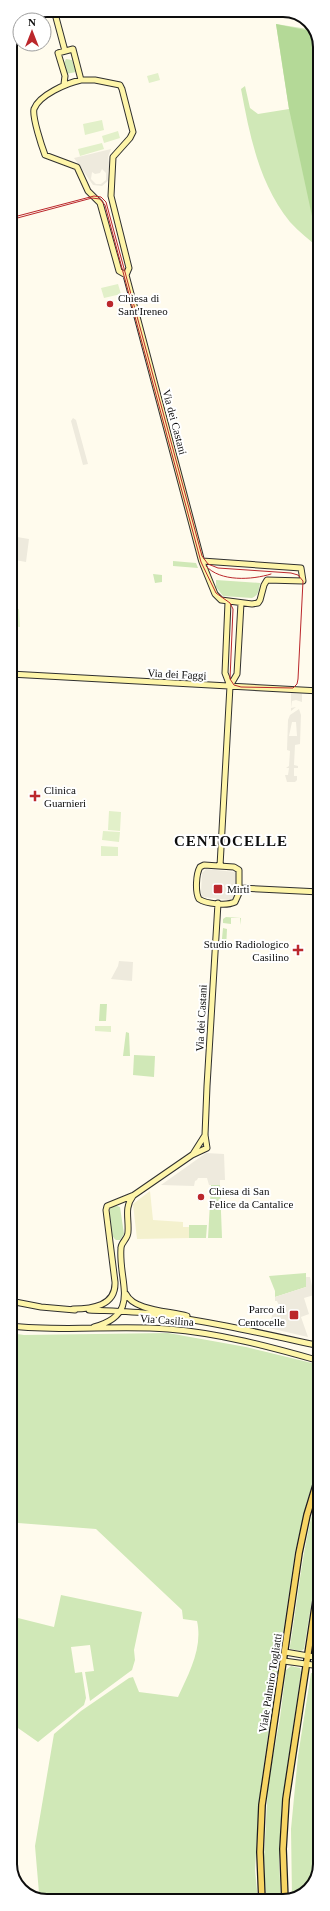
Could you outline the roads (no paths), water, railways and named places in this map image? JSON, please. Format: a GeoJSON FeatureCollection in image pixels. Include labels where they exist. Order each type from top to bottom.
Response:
{"type":"FeatureCollection","features":[{"type":"Feature","properties":{"kind":"main road","name":"Viale Palmiro Togliatti"},"geometry":{"type":"LineString","coordinates":[[262,1894],[260,1858],[262,1812],[299,1553],[313,1497]]}},
{"type":"Feature","properties":{"kind":"main road"},"geometry":{"type":"LineString","coordinates":[[285,1894],[283,1849],[286,1798],[313,1618]]}},
{"type":"Feature","properties":{"kind":"street"},"geometry":{"type":"LineString","coordinates":[[56,17],[64,51]]}},
{"type":"Feature","properties":{"kind":"street"},"geometry":{"type":"LineString","coordinates":[[64,84],[64,76],[58,53],[73,48],[81,80]]}},
{"type":"Feature","properties":{"kind":"street"},"geometry":{"type":"LineString","coordinates":[[91,79],[113,83],[122,88],[133,131],[132,136],[114,157],[113,187],[111,196],[129,268],[126,275],[119,271],[99,200],[87,188],[79,169],[73,164],[49,158],[45,154],[34,112],[40,102],[57,88],[64,84],[81,80],[91,79]]}},
{"type":"Feature","properties":{"kind":"street","name":"Via dei Castani"},"geometry":{"type":"LineString","coordinates":[[126,275],[202,560],[217,596],[221,600],[228,602]]}},
{"type":"Feature","properties":{"kind":"street"},"geometry":{"type":"LineString","coordinates":[[202,560],[301,568],[302,581],[269,580],[264,584],[259,602],[252,604],[228,602],[225,675],[230,686]]}},
{"type":"Feature","properties":{"kind":"street"},"geometry":{"type":"LineString","coordinates":[[220,866],[230,686],[237,674],[240,603]]}},
{"type":"Feature","properties":{"kind":"street","name":"Via dei Faggi"},"geometry":{"type":"LineString","coordinates":[[17,674],[313,691]]}},
{"type":"Feature","properties":{"kind":"street"},"geometry":{"type":"LineString","coordinates":[[200,867],[234,867],[239,870],[239,888],[238,897],[234,903],[202,901],[197,896],[200,867]]}},
{"type":"Feature","properties":{"kind":"street"},"geometry":{"type":"LineString","coordinates":[[239,888],[313,892]]}},
{"type":"Feature","properties":{"kind":"street","name":"Via dei Castani"},"geometry":{"type":"LineString","coordinates":[[192,1155],[206,1148],[205,1135],[218,903]]}},
{"type":"Feature","properties":{"kind":"street","name":"Via dei Castani"},"geometry":{"type":"LineString","coordinates":[[192,1155],[205,1135]]}},
{"type":"Feature","properties":{"kind":"street"},"geometry":{"type":"LineString","coordinates":[[73,1309],[102,1305],[113,1295],[115,1283],[106,1208],[108,1204],[134,1195],[192,1155]]}},
{"type":"Feature","properties":{"kind":"street"},"geometry":{"type":"LineString","coordinates":[[86,1330],[105,1324],[120,1312],[124,1302],[125,1289],[120,1248],[128,1235],[128,1207],[134,1195]]}},
{"type":"Feature","properties":{"kind":"street","name":"Via Casilina"},"geometry":{"type":"LineString","coordinates":[[125,1289],[129,1299],[136,1305],[172,1312],[200,1321]]}},
{"type":"Feature","properties":{"kind":"street","name":"Via Casilina"},"geometry":{"type":"LineString","coordinates":[[17,1303],[41,1307],[153,1314],[200,1321],[313,1345]]}},
{"type":"Feature","properties":{"kind":"street","name":"Via Casilina"},"geometry":{"type":"LineString","coordinates":[[17,1327],[39,1329],[86,1330],[169,1329],[243,1342],[313,1359]]}},
{"type":"Feature","properties":{"kind":"street"},"geometry":{"type":"LineString","coordinates":[[285,1652],[313,1657]]}},
{"type":"Feature","properties":{"kind":"street"},"geometry":{"type":"LineString","coordinates":[[284,1661],[313,1665]]}},
{"type":"Feature","properties":{"kind":"tram line"},"geometry":{"type":"LineString","coordinates":[[17,216],[94,196],[101,197],[106,202],[202,556],[208,564],[218,568],[291,573],[298,575],[303,581],[298,679],[297,684],[293,688],[241,687],[234,685],[230,679],[233,609],[230,603],[216,593],[201,562],[105,205],[100,199],[92,198],[17,218]]}},
{"type":"Feature","properties":{"kind":"tram line"},"geometry":{"type":"LineString","coordinates":[[206,566],[219,575],[228,577],[255,578],[271,574]]}},
{"type":"Feature","properties":{"kind":"place","name":"Chiesa di Sant'Ireneo"},"geometry":{"type":"Point","coordinates":[110,304]}},
{"type":"Feature","properties":{"kind":"place","name":"Clinica Guarnieri"},"geometry":{"type":"Point","coordinates":[35,796]}},
{"type":"Feature","properties":{"kind":"place","name":"Mirti"},"geometry":{"type":"Point","coordinates":[218,889]}},
{"type":"Feature","properties":{"kind":"place","name":"Studio Radiologico Casilino"},"geometry":{"type":"Point","coordinates":[298,950]}},
{"type":"Feature","properties":{"kind":"place","name":"Chiesa di San Felice da Cantalice"},"geometry":{"type":"Point","coordinates":[201,1197]}},
{"type":"Feature","properties":{"kind":"place","name":"Parco di Centocelle"},"geometry":{"type":"Point","coordinates":[294,1315]}},
{"type":"Feature","properties":{"kind":"district","name":"CENTOCELLE"},"geometry":{"type":"Point","coordinates":[231,841]}}]}
